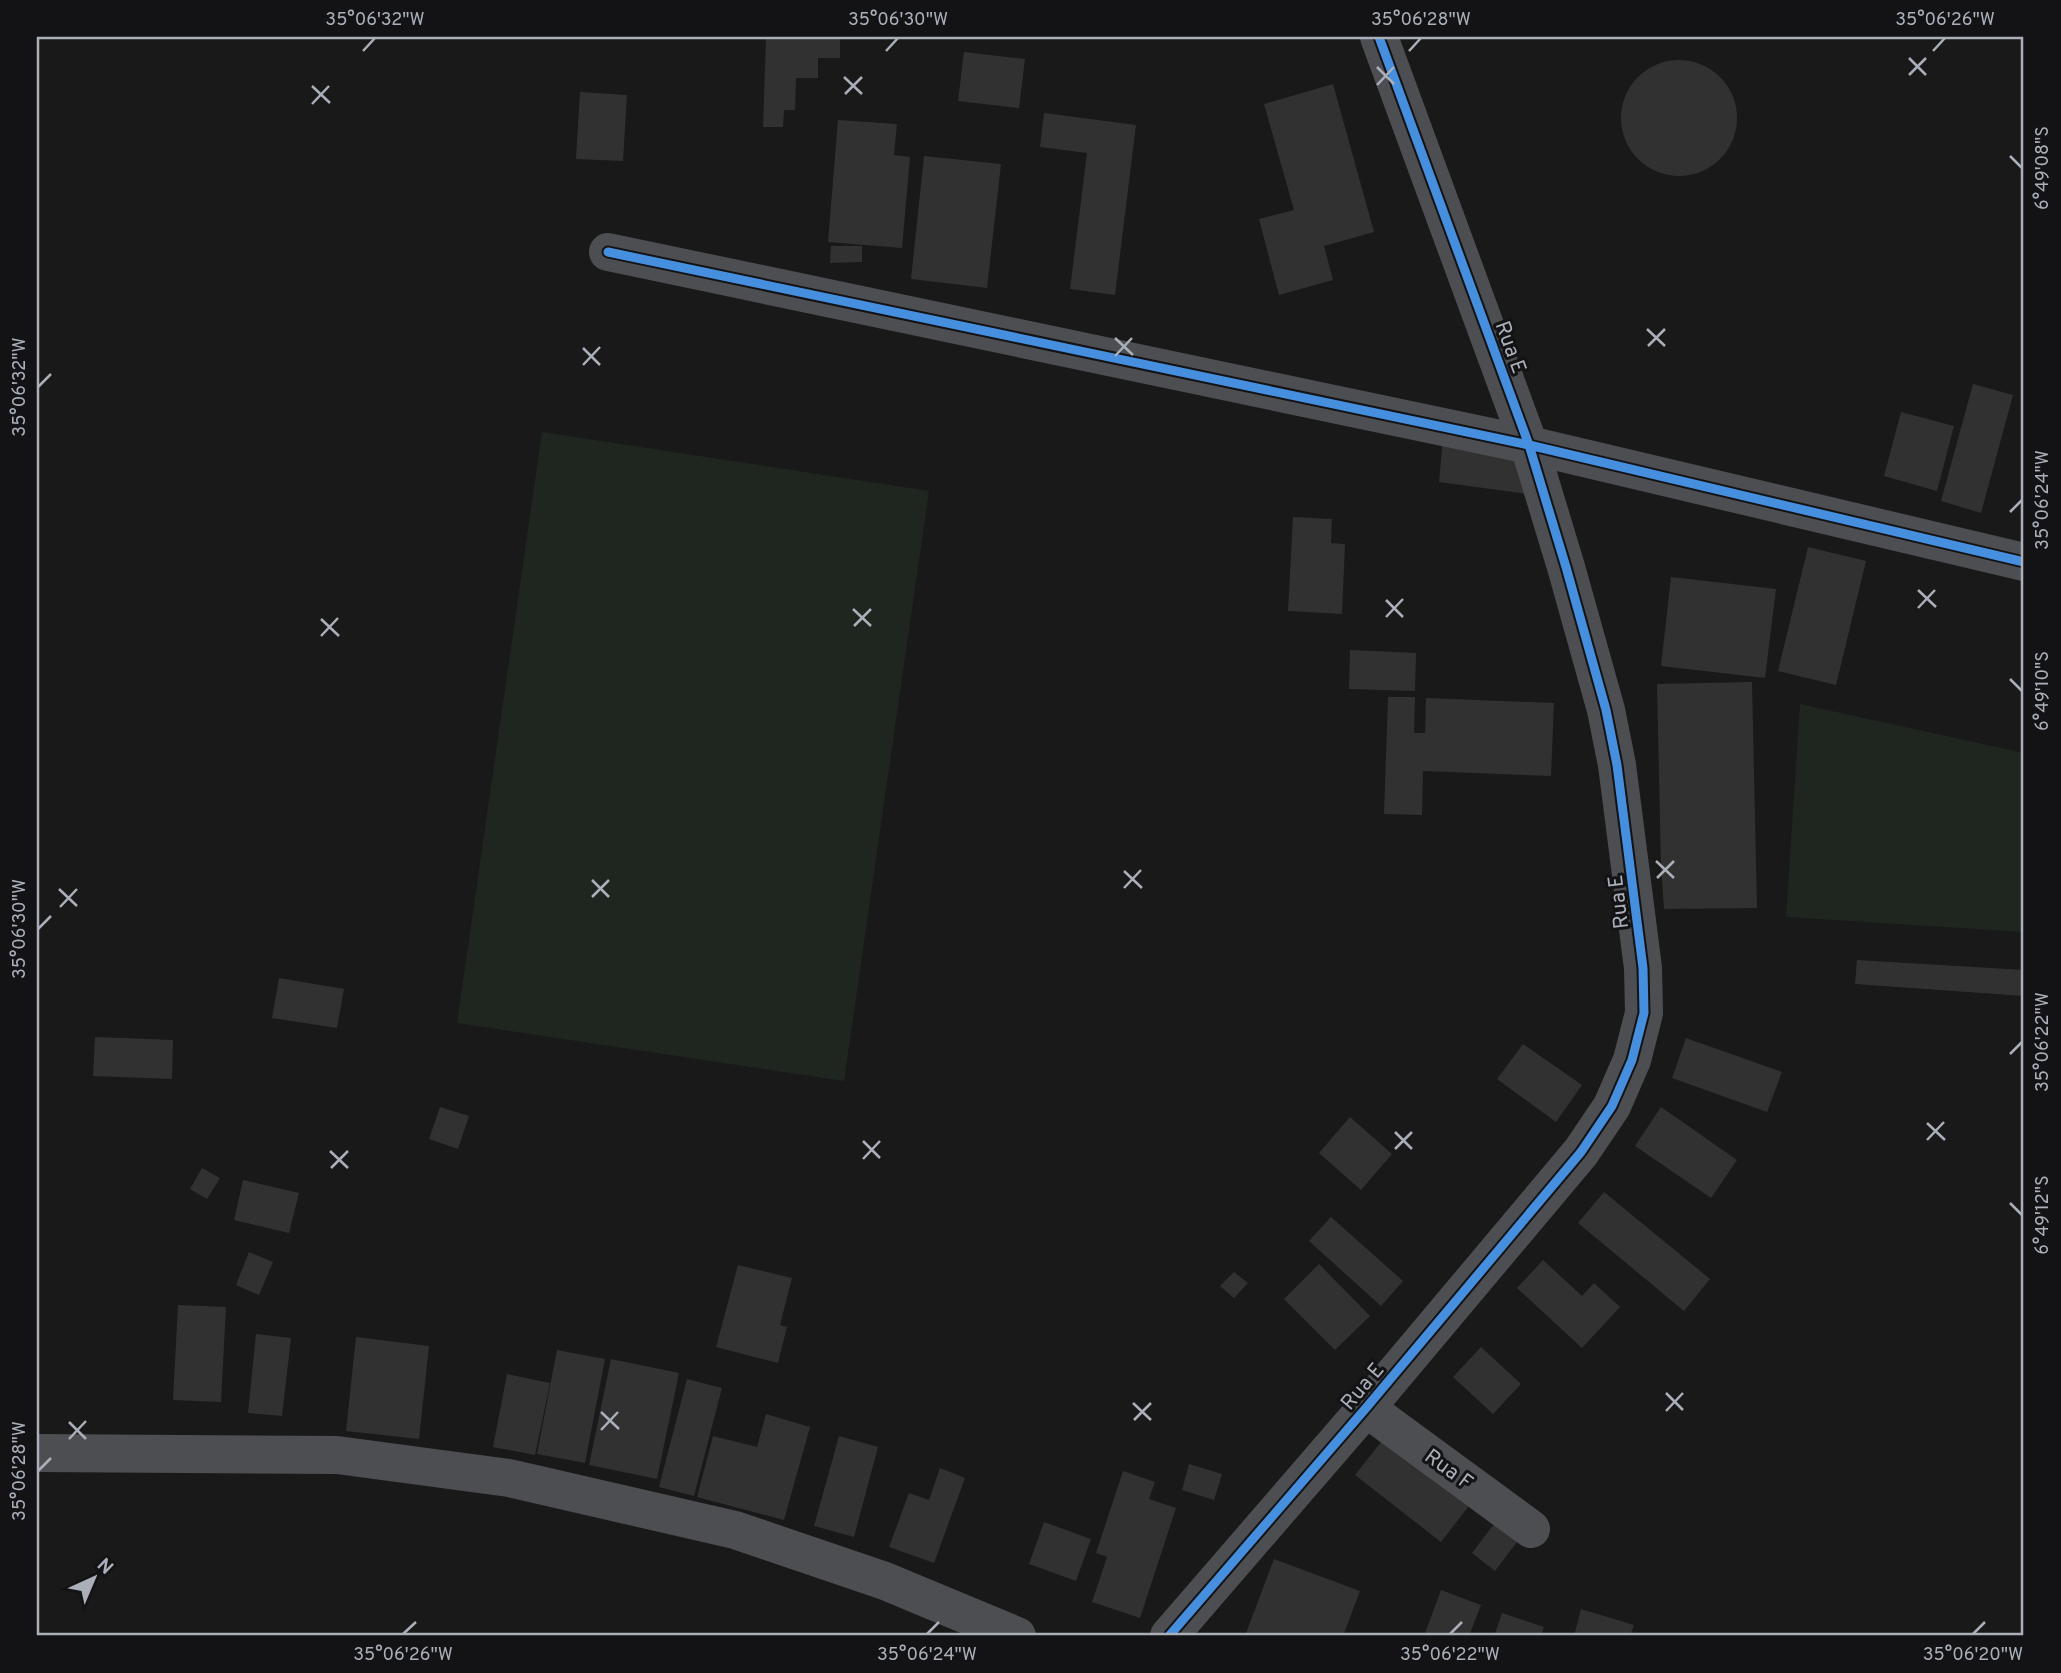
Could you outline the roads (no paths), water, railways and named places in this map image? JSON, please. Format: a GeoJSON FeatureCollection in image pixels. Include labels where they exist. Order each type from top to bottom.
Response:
{"type":"FeatureCollection","features":[{"type":"Feature","properties":{"kind":"street","name":"Rua E"},"geometry":{"type":"LineString","coordinates":[[1171,1636],[1581,1152],[1612,1106],[1632,1060],[1644,1013],[1643,968],[1617,765],[1595,671],[1529,445],[1379,37]]}},
{"type":"Feature","properties":{"kind":"street"},"geometry":{"type":"LineString","coordinates":[[608,252],[1529,445],[2024,562]]}},
{"type":"Feature","properties":{"kind":"street","name":"Rua F"},"geometry":{"type":"LineString","coordinates":[[1366,1408],[1531,1529]]}},
{"type":"Feature","properties":{"kind":"street"},"geometry":{"type":"LineString","coordinates":[[37,1453],[337,1455],[509,1478],[735,1530],[885,1581],[1017,1636]]}}]}
